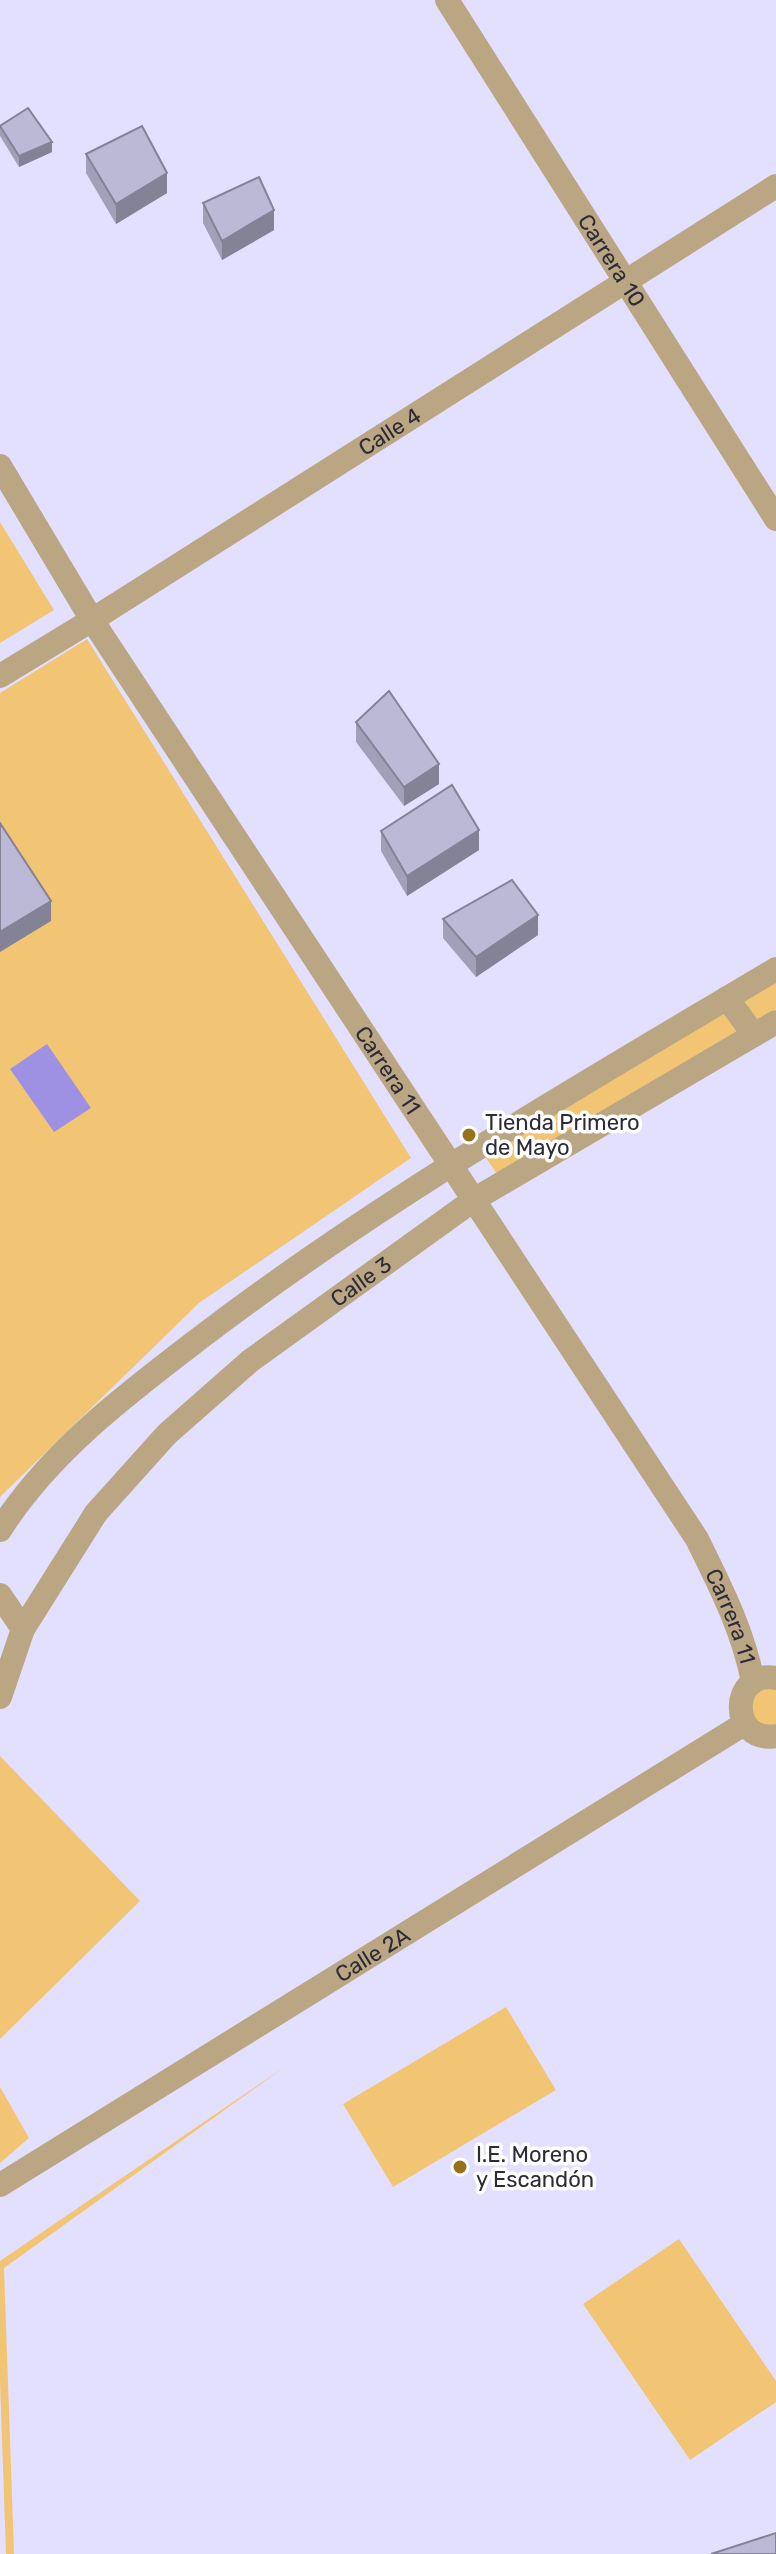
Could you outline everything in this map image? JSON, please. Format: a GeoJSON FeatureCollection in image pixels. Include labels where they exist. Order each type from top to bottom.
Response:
{"type":"FeatureCollection","features":[{"type":"Feature","properties":{"kind":"street","name":"Carrera 10"},"geometry":{"type":"LineString","coordinates":[[447,0],[776,519]]}},
{"type":"Feature","properties":{"kind":"street","name":"Calle 4"},"geometry":{"type":"LineString","coordinates":[[0,676],[776,186]]}},
{"type":"Feature","properties":{"kind":"street","name":"Carrera 11"},"geometry":{"type":"LineString","coordinates":[[0,466],[92,620],[697,1539],[734,1614],[748,1652],[765,1680]]}},
{"type":"Feature","properties":{"kind":"street"},"geometry":{"type":"LineString","coordinates":[[0,1530],[56,1459],[143,1382],[253,1298],[452,1163],[776,969]]}},
{"type":"Feature","properties":{"kind":"street"},"geometry":{"type":"LineString","coordinates":[[727,998],[754,1035]]}},
{"type":"Feature","properties":{"kind":"street","name":"Calle 3"},"geometry":{"type":"LineString","coordinates":[[0,1697],[23,1629],[96,1513],[167,1434],[250,1361],[475,1199],[776,1022]]}},
{"type":"Feature","properties":{"kind":"street"},"geometry":{"type":"LineString","coordinates":[[0,1595],[23,1629]]}},
{"type":"Feature","properties":{"kind":"street"},"geometry":{"type":"LineString","coordinates":[[765,1680],[743,1693],[739,1709],[744,1724],[756,1734],[776,1736]]}},
{"type":"Feature","properties":{"kind":"street","name":"Calle 2A"},"geometry":{"type":"LineString","coordinates":[[0,2185],[744,1724]]}},
{"type":"Feature","properties":{"kind":"shaded area"},"geometry":{"type":"Polygon","coordinates":[[[0,522],[54,610],[0,643],[0,522]]]}},
{"type":"Feature","properties":{"kind":"shaded area"},"geometry":{"type":"Polygon","coordinates":[[[87,639],[411,1158],[199,1303],[0,1497],[0,693],[87,639]]]}},
{"type":"Feature","properties":{"kind":"shaded area"},"geometry":{"type":"Polygon","coordinates":[[[776,980],[776,1009],[497,1174],[484,1155],[776,980]]]}},
{"type":"Feature","properties":{"kind":"shaded area"},"geometry":{"type":"Polygon","coordinates":[[[47,1044],[91,1108],[54,1132],[10,1069],[47,1044]]]}},
{"type":"Feature","properties":{"kind":"shaded area"},"geometry":{"type":"Polygon","coordinates":[[[776,1680],[776,1729],[751,1722],[750,1690],[776,1680]]]}},
{"type":"Feature","properties":{"kind":"shaded area"},"geometry":{"type":"Polygon","coordinates":[[[0,1756],[140,1901],[0,2039],[0,1756]]]}},
{"type":"Feature","properties":{"kind":"shaded area"},"geometry":{"type":"Polygon","coordinates":[[[506,2007],[556,2090],[393,2187],[343,2104],[506,2007]]]}},
{"type":"Feature","properties":{"kind":"shaded area"},"geometry":{"type":"Polygon","coordinates":[[[286,2066],[4,2268],[14,2554],[6,2554],[0,2381],[0,2261],[286,2066]]]}},
{"type":"Feature","properties":{"kind":"shaded area"},"geometry":{"type":"Polygon","coordinates":[[[0,2087],[29,2138],[0,2163],[0,2087]]]}},
{"type":"Feature","properties":{"kind":"shaded area"},"geometry":{"type":"Polygon","coordinates":[[[679,2239],[776,2381],[776,2402],[690,2460],[583,2304],[679,2239]]]}},
{"type":"Feature","properties":{"kind":"building"},"geometry":{"type":"Polygon","coordinates":[[[28,108],[52,142],[19,156],[0,126],[28,108]]]}},
{"type":"Feature","properties":{"kind":"building"},"geometry":{"type":"Polygon","coordinates":[[[142,126],[167,173],[116,204],[86,154],[142,126]]]}},
{"type":"Feature","properties":{"kind":"building"},"geometry":{"type":"Polygon","coordinates":[[[259,177],[274,210],[222,241],[203,203],[259,177]]]}},
{"type":"Feature","properties":{"kind":"building"},"geometry":{"type":"Polygon","coordinates":[[[389,691],[439,764],[404,787],[356,722],[389,691]]]}},
{"type":"Feature","properties":{"kind":"building"},"geometry":{"type":"Polygon","coordinates":[[[452,785],[479,830],[407,876],[381,831],[452,785]]]}},
{"type":"Feature","properties":{"kind":"building"},"geometry":{"type":"Polygon","coordinates":[[[0,823],[51,901],[0,932],[0,823]]]}},
{"type":"Feature","properties":{"kind":"building"},"geometry":{"type":"Polygon","coordinates":[[[512,880],[538,915],[476,957],[443,919],[512,880]]]}},
{"type":"Feature","properties":{"kind":"building"},"geometry":{"type":"Polygon","coordinates":[[[776,2533],[776,2554],[711,2554],[776,2533]]]}},
{"type":"Feature","properties":{"kind":"place","name":"Tienda Primero de Mayo"},"geometry":{"type":"Point","coordinates":[469,1135]}},
{"type":"Feature","properties":{"kind":"place","name":"I.E. Moreno y Escandón"},"geometry":{"type":"Point","coordinates":[460,2167]}}]}
